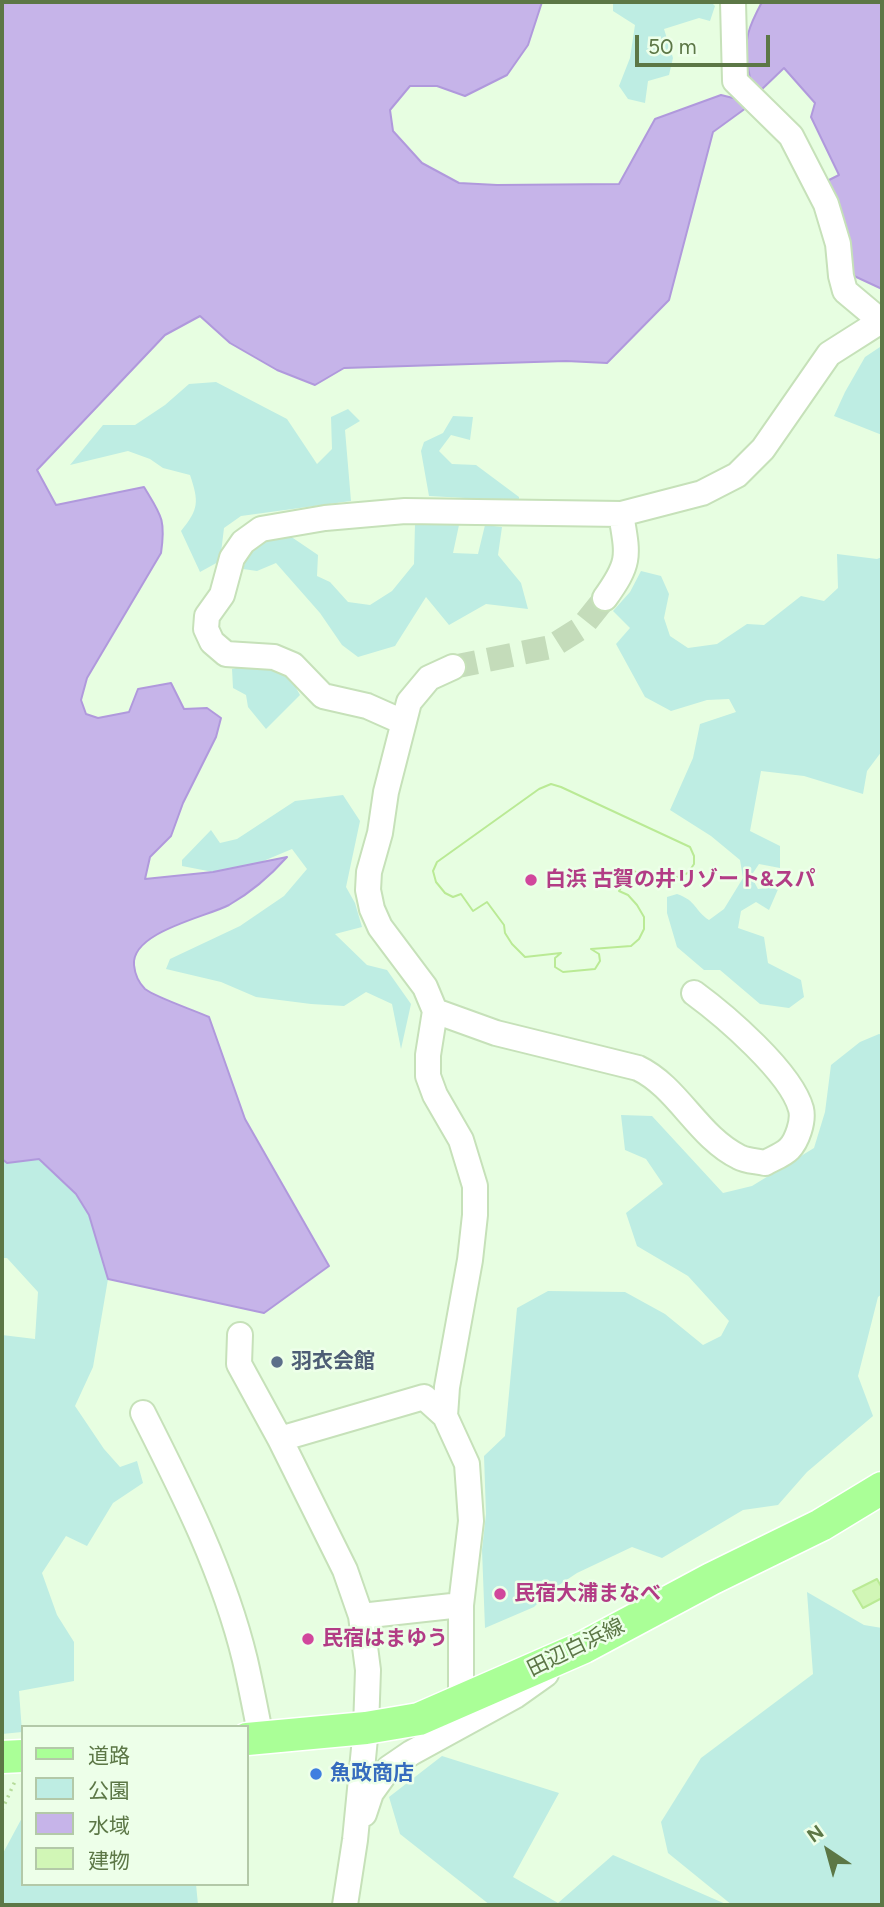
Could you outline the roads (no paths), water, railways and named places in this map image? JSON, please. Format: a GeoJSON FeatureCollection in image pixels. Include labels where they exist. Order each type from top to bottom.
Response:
{"type":"FeatureCollection","features":[{"type":"Feature","properties":{"kind":"main road","name":"田辺白浜線"},"geometry":{"type":"LineString","coordinates":[[254,1739],[366,1728],[419,1719],[584,1647],[711,1579],[821,1525],[882,1488]]}},
{"type":"Feature","properties":{"kind":"street"},"geometry":{"type":"LineString","coordinates":[[403,722],[367,706],[323,696],[293,665],[274,657],[226,654],[212,642],[206,629],[207,616],[222,595],[232,558],[243,542],[261,529],[405,511],[621,514],[702,492],[737,475],[763,449],[829,354],[882,322],[845,291],[838,244],[826,204],[791,136],[735,81],[733,2]]}},
{"type":"Feature","properties":{"kind":"street"},"geometry":{"type":"LineString","coordinates":[[605,598],[622,575],[628,556],[621,514]]}},
{"type":"Feature","properties":{"kind":"street"},"geometry":{"type":"LineString","coordinates":[[445,1416],[447,1387],[470,1260],[475,1186],[461,1140],[435,1095],[428,1076],[428,1055],[435,1011],[425,988],[380,928],[368,890],[369,872],[380,833],[386,792],[409,702],[429,678],[453,667]]}},
{"type":"Feature","properties":{"kind":"street"},"geometry":{"type":"LineString","coordinates":[[435,1011],[495,1033],[638,1068],[655,1079],[721,1145],[740,1158],[765,1163],[789,1150],[801,1126],[801,1110],[794,1094],[768,1059],[720,1012],[694,993]]}},
{"type":"Feature","properties":{"kind":"street"},"geometry":{"type":"LineString","coordinates":[[240,1335],[239,1364],[280,1439],[345,1570],[361,1616],[368,1670],[366,1728],[350,1902]]}},
{"type":"Feature","properties":{"kind":"street"},"geometry":{"type":"LineString","coordinates":[[280,1439],[424,1397],[445,1416],[467,1464],[471,1521],[461,1605],[460,1702]]}},
{"type":"Feature","properties":{"kind":"street"},"geometry":{"type":"LineString","coordinates":[[143,1413],[185,1496],[218,1575],[244,1658],[254,1739]]}},
{"type":"Feature","properties":{"kind":"street"},"geometry":{"type":"LineString","coordinates":[[361,1616],[461,1605]]}},
{"type":"Feature","properties":{"kind":"street"},"geometry":{"type":"LineString","coordinates":[[355,1840],[371,1793],[389,1768],[411,1753],[515,1696],[584,1647]]}},
{"type":"Feature","properties":{"kind":"water"},"geometry":{"type":"Polygon","coordinates":[[[2,2],[542,2],[528,45],[507,75],[465,96],[437,86],[410,86],[390,110],[393,131],[422,163],[459,183],[619,184],[655,119],[721,95],[737,99],[746,108],[713,132],[669,300],[607,363],[566,361],[344,368],[315,385],[277,370],[230,343],[200,316],[165,335],[37,470],[56,505],[144,487],[161,518],[161,553],[87,678],[81,700],[86,714],[98,718],[129,712],[138,689],[171,683],[184,709],[207,708],[221,718],[216,737],[183,803],[171,836],[150,857],[145,879],[213,872],[287,857],[260,883],[229,905],[172,927],[144,943],[136,953],[134,965],[137,978],[145,989],[209,1017],[245,1119],[329,1266],[264,1313],[108,1279],[89,1215],[76,1194],[39,1159],[7,1163],[2,1159],[2,2]]]}},
{"type":"Feature","properties":{"kind":"water"},"geometry":{"type":"Polygon","coordinates":[[[762,2],[882,2],[882,289],[852,275],[825,182],[839,175],[811,117],[815,103],[784,68],[759,92],[751,81],[747,41],[762,2]]]}},
{"type":"Feature","properties":{"kind":"tunnel"},"geometry":{"type":"LineString","coordinates":[[453,667],[551,647],[581,628],[605,598]]}},
{"type":"Feature","properties":{"kind":"place","name":"白浜 古賀の井リゾート&スパ"},"geometry":{"type":"Point","coordinates":[531,880]}},
{"type":"Feature","properties":{"kind":"place","name":"羽衣会館"},"geometry":{"type":"Point","coordinates":[277,1362]}},
{"type":"Feature","properties":{"kind":"place","name":"民宿大浦まなべ"},"geometry":{"type":"Point","coordinates":[500,1594]}},
{"type":"Feature","properties":{"kind":"place","name":"民宿はまゆう"},"geometry":{"type":"Point","coordinates":[308,1639]}},
{"type":"Feature","properties":{"kind":"place","name":"魚政商店"},"geometry":{"type":"Point","coordinates":[316,1774]}}]}
